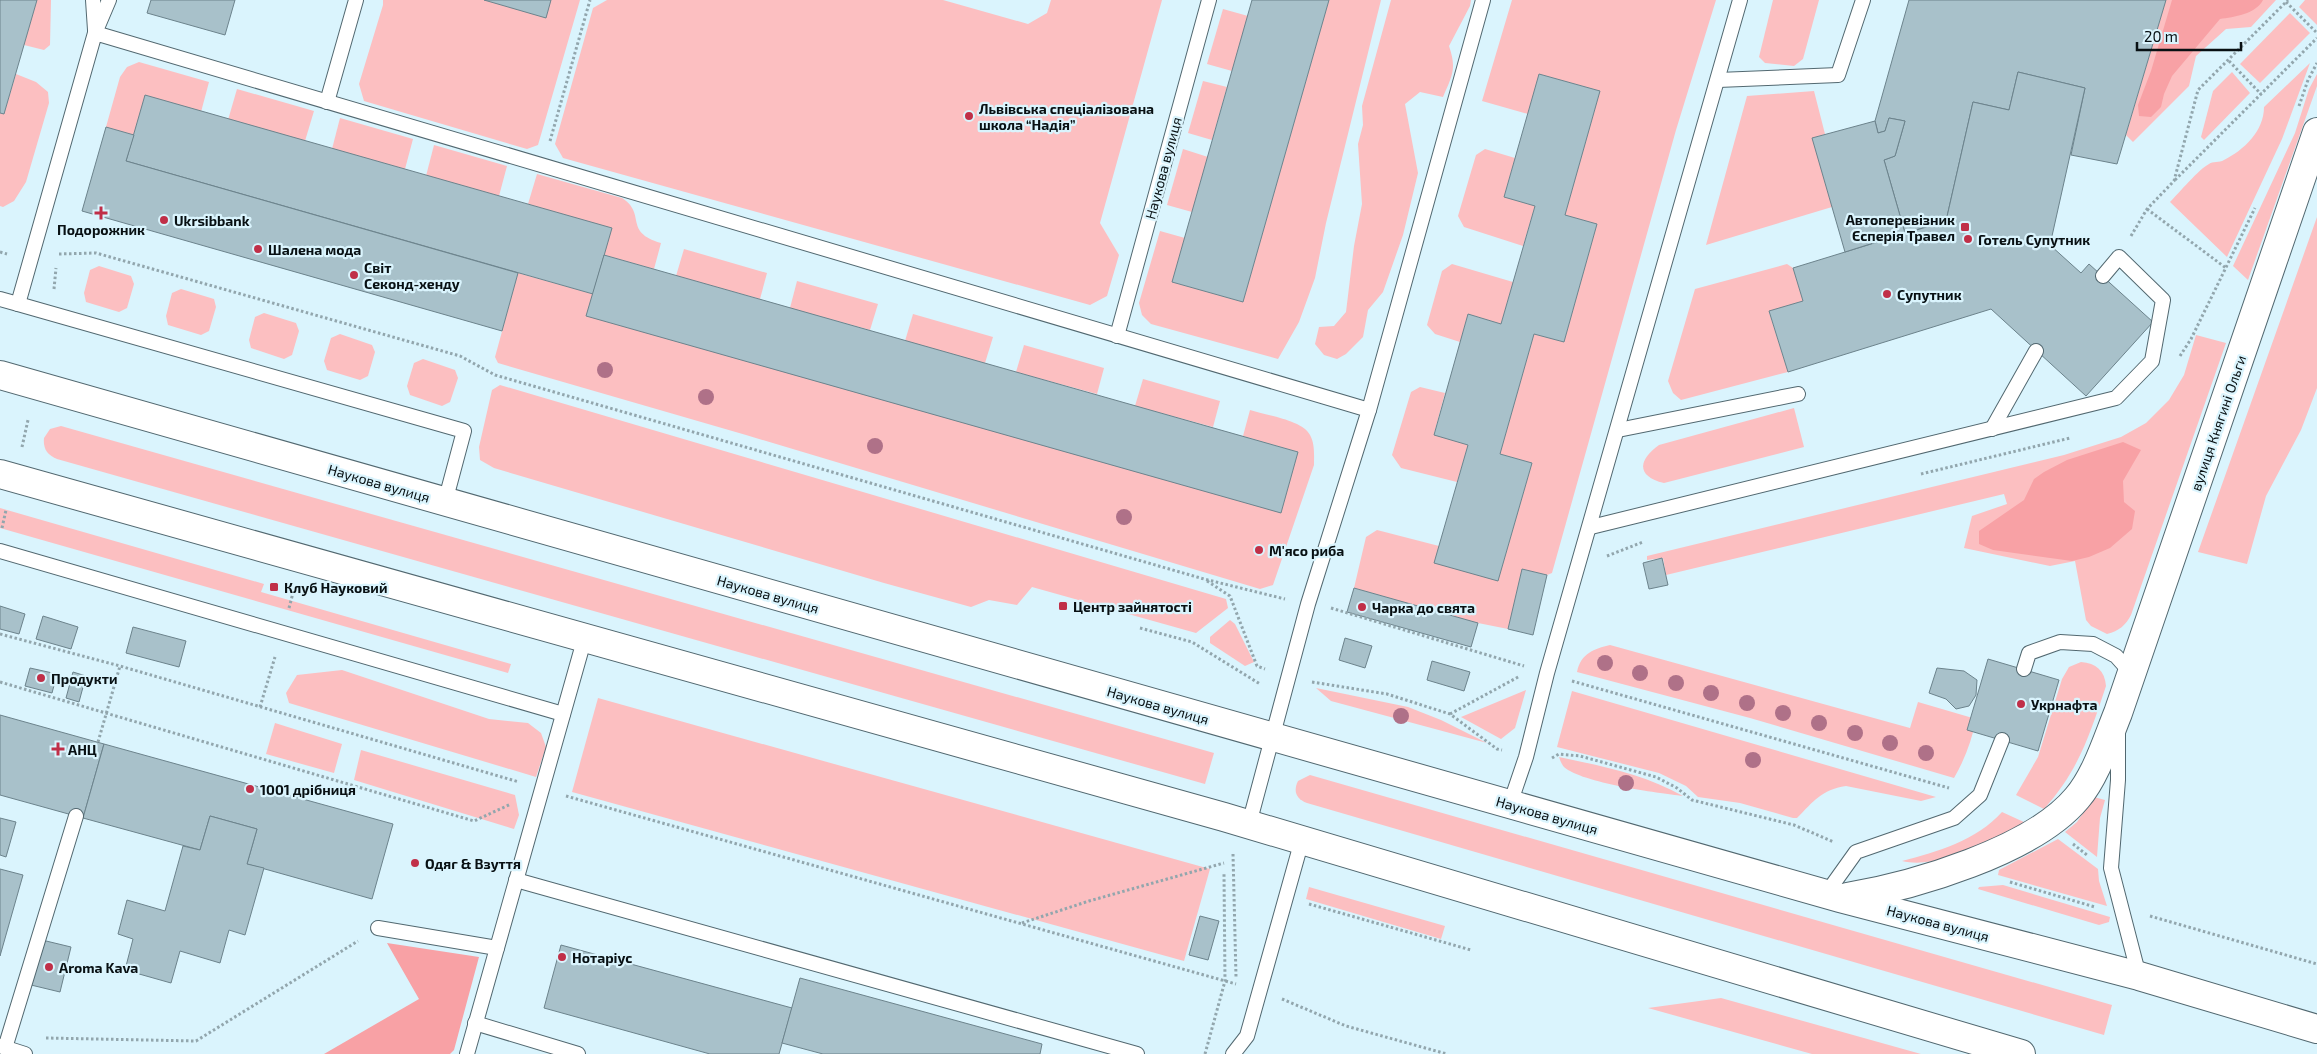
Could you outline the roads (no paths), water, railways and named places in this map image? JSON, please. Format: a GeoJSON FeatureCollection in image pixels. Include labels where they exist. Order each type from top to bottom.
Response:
{"type":"FeatureCollection","features":[{"type":"Feature","properties":{"kind":"main road","name":"вулиця Княгині Ольги"},"geometry":{"type":"LineString","coordinates":[[1833,896],[1900,886],[1946,872],[1991,854],[2047,824],[2065,811],[2084,788],[2104,750],[2132,674],[2317,132]]}},
{"type":"Feature","properties":{"kind":"main road","name":"Наукова вулиця"},"geometry":{"type":"LineString","coordinates":[[0,375],[1833,896],[2139,976],[2317,1029]]}},
{"type":"Feature","properties":{"kind":"main road"},"geometry":{"type":"LineString","coordinates":[[0,474],[1249,824],[2021,1054]]}},
{"type":"Feature","properties":{"kind":"lane"},"geometry":{"type":"LineString","coordinates":[[93,0],[95,34]]}},
{"type":"Feature","properties":{"kind":"lane"},"geometry":{"type":"LineString","coordinates":[[18,304],[95,34],[110,0]]}},
{"type":"Feature","properties":{"kind":"lane"},"geometry":{"type":"LineString","coordinates":[[327,102],[356,0]]}},
{"type":"Feature","properties":{"kind":"lane","name":"Наукова вулиця"},"geometry":{"type":"LineString","coordinates":[[1117,336],[1209,0]]}},
{"type":"Feature","properties":{"kind":"lane"},"geometry":{"type":"LineString","coordinates":[[1249,824],[1308,604],[1369,410],[1483,0]]}},
{"type":"Feature","properties":{"kind":"lane"},"geometry":{"type":"LineString","coordinates":[[1510,804],[1526,757],[1548,672],[1591,527],[1740,0]]}},
{"type":"Feature","properties":{"kind":"lane"},"geometry":{"type":"LineString","coordinates":[[1718,80],[1838,75],[1863,0]]}},
{"type":"Feature","properties":{"kind":"lane"},"geometry":{"type":"LineString","coordinates":[[95,34],[1369,410]]}},
{"type":"Feature","properties":{"kind":"lane"},"geometry":{"type":"LineString","coordinates":[[1591,527],[2116,398],[2152,361],[2163,300],[2119,257],[2103,276]]}},
{"type":"Feature","properties":{"kind":"lane"},"geometry":{"type":"LineString","coordinates":[[0,299],[464,431],[445,502]]}},
{"type":"Feature","properties":{"kind":"lane"},"geometry":{"type":"LineString","coordinates":[[1992,429],[2036,350]]}},
{"type":"Feature","properties":{"kind":"lane"},"geometry":{"type":"LineString","coordinates":[[1618,430],[1798,394]]}},
{"type":"Feature","properties":{"kind":"lane"},"geometry":{"type":"LineString","coordinates":[[0,551],[563,714]]}},
{"type":"Feature","properties":{"kind":"lane"},"geometry":{"type":"LineString","coordinates":[[466,1054],[585,637]]}},
{"type":"Feature","properties":{"kind":"lane"},"geometry":{"type":"LineString","coordinates":[[2024,669],[2029,654],[2060,642],[2093,644],[2116,656],[2132,674]]}},
{"type":"Feature","properties":{"kind":"lane","name":"вулиця Княгині Ольги"},"geometry":{"type":"LineString","coordinates":[[2118,713],[2118,780],[2111,868],[2139,976]]}},
{"type":"Feature","properties":{"kind":"lane"},"geometry":{"type":"LineString","coordinates":[[1833,896],[1856,852],[1954,818],[1980,794],[2002,740]]}},
{"type":"Feature","properties":{"kind":"lane"},"geometry":{"type":"LineString","coordinates":[[25,1054],[3,1047],[76,816]]}},
{"type":"Feature","properties":{"kind":"lane"},"geometry":{"type":"LineString","coordinates":[[1233,1054],[1247,1036],[1302,840]]}},
{"type":"Feature","properties":{"kind":"lane"},"geometry":{"type":"LineString","coordinates":[[516,880],[1138,1054]]}},
{"type":"Feature","properties":{"kind":"lane"},"geometry":{"type":"LineString","coordinates":[[378,928],[497,948]]}},
{"type":"Feature","properties":{"kind":"lane"},"geometry":{"type":"LineString","coordinates":[[475,1023],[578,1054]]}},
{"type":"Feature","properties":{"kind":"place","name":"Львівська спеціалізована школа “Надія”"},"geometry":{"type":"Point","coordinates":[969,116]}},
{"type":"Feature","properties":{"kind":"place","name":"Подорожник"},"geometry":{"type":"Point","coordinates":[101,213]}},
{"type":"Feature","properties":{"kind":"place","name":"Ukrsibbank"},"geometry":{"type":"Point","coordinates":[164,220]}},
{"type":"Feature","properties":{"kind":"place","name":"Автоперевізник Єсперія Травел"},"geometry":{"type":"Point","coordinates":[1965,227]}},
{"type":"Feature","properties":{"kind":"place","name":"Готель Супутник"},"geometry":{"type":"Point","coordinates":[1968,239]}},
{"type":"Feature","properties":{"kind":"place","name":"Шалена мода"},"geometry":{"type":"Point","coordinates":[258,249]}},
{"type":"Feature","properties":{"kind":"place","name":"Світ Секонд-хенду"},"geometry":{"type":"Point","coordinates":[354,275]}},
{"type":"Feature","properties":{"kind":"place","name":"Супутник"},"geometry":{"type":"Point","coordinates":[1887,294]}},
{"type":"Feature","properties":{"kind":"place","name":"М'ясо риба"},"geometry":{"type":"Point","coordinates":[1259,550]}},
{"type":"Feature","properties":{"kind":"place","name":"Клуб Науковий"},"geometry":{"type":"Point","coordinates":[274,587]}},
{"type":"Feature","properties":{"kind":"place","name":"Центр зайнятості"},"geometry":{"type":"Point","coordinates":[1063,606]}},
{"type":"Feature","properties":{"kind":"place","name":"Чарка до свята"},"geometry":{"type":"Point","coordinates":[1362,607]}},
{"type":"Feature","properties":{"kind":"place","name":"Продукти"},"geometry":{"type":"Point","coordinates":[41,678]}},
{"type":"Feature","properties":{"kind":"place","name":"Укрнафта"},"geometry":{"type":"Point","coordinates":[2021,704]}},
{"type":"Feature","properties":{"kind":"place","name":"АНЦ"},"geometry":{"type":"Point","coordinates":[58,749]}},
{"type":"Feature","properties":{"kind":"place","name":"1001 дрібниця"},"geometry":{"type":"Point","coordinates":[250,789]}},
{"type":"Feature","properties":{"kind":"place","name":"Одяг & Взуття"},"geometry":{"type":"Point","coordinates":[415,863]}},
{"type":"Feature","properties":{"kind":"place","name":"Нотаріус"},"geometry":{"type":"Point","coordinates":[562,957]}},
{"type":"Feature","properties":{"kind":"place","name":"Aroma Kava"},"geometry":{"type":"Point","coordinates":[49,967]}}]}
